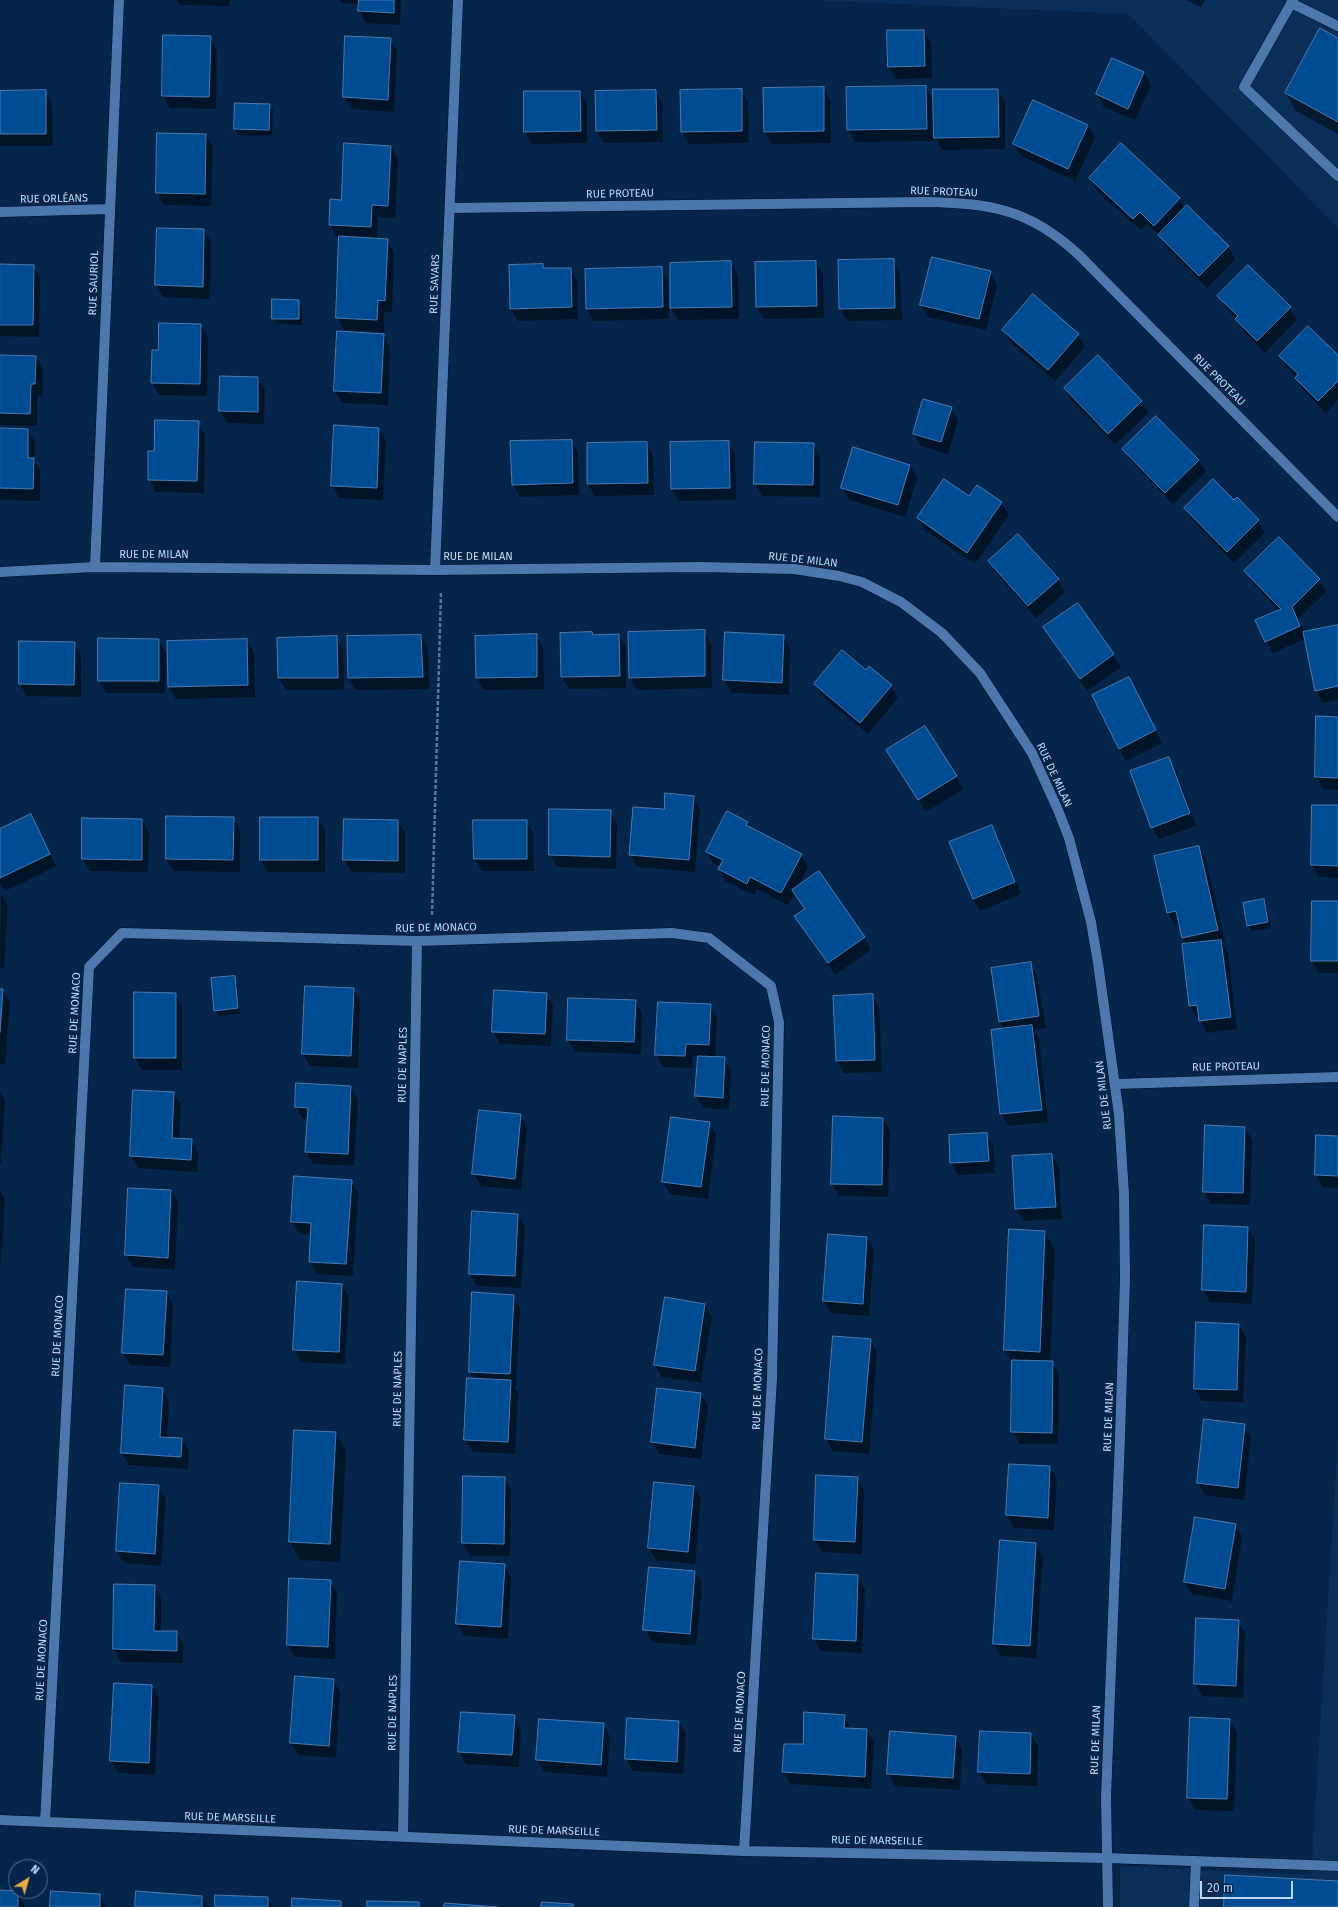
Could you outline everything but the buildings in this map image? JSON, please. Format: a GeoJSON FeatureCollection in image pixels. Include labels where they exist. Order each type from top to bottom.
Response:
{"type":"FeatureCollection","features":[{"type":"Feature","properties":{"kind":"street","name":"RUE SAURIOL"},"geometry":{"type":"LineString","coordinates":[[95,567],[119,0]]}},
{"type":"Feature","properties":{"kind":"street","name":"RUE SAVARS"},"geometry":{"type":"LineString","coordinates":[[435,570],[458,0]]}},
{"type":"Feature","properties":{"kind":"street"},"geometry":{"type":"LineString","coordinates":[[1338,26],[1292,2],[1244,87],[1338,176]]}},
{"type":"Feature","properties":{"kind":"street","name":"RUE PROTEAU"},"geometry":{"type":"LineString","coordinates":[[450,208],[924,202],[969,203],[986,206],[1021,216],[1052,233],[1080,256],[1338,517]]}},
{"type":"Feature","properties":{"kind":"street","name":"RUE ORLÉANS"},"geometry":{"type":"LineString","coordinates":[[0,212],[109,209]]}},
{"type":"Feature","properties":{"kind":"street","name":"RUE DE MILAN"},"geometry":{"type":"LineString","coordinates":[[0,572],[95,567],[435,570],[693,567],[794,569],[839,576],[862,582],[901,602],[922,617],[961,652],[995,695],[1032,753],[1058,810],[1077,864],[1091,922],[1116,1084],[1124,1194],[1124,1278],[1120,1437],[1106,1797],[1108,1907]]}},
{"type":"Feature","properties":{"kind":"street","name":"RUE DE MONACO"},"geometry":{"type":"LineString","coordinates":[[45,1822],[90,967],[122,933],[417,941],[672,933],[709,938],[771,986],[779,1022],[772,1379],[744,1850]]}},
{"type":"Feature","properties":{"kind":"street","name":"RUE DE NAPLES"},"geometry":{"type":"LineString","coordinates":[[403,1837],[417,941]]}},
{"type":"Feature","properties":{"kind":"street","name":"RUE PROTEAU"},"geometry":{"type":"LineString","coordinates":[[1116,1084],[1338,1078]]}},
{"type":"Feature","properties":{"kind":"street","name":"RUE DE MARSEILLE"},"geometry":{"type":"LineString","coordinates":[[0,1820],[744,1850],[1107,1858],[1338,1866]]}},
{"type":"Feature","properties":{"kind":"street"},"geometry":{"type":"LineString","coordinates":[[1194,1907],[1196,1861]]}},
{"type":"Feature","properties":{"kind":"path"},"geometry":{"type":"LineString","coordinates":[[432,915],[441,592]]}},
{"type":"Feature","properties":{"kind":"shaded area"},"geometry":{"type":"Polygon","coordinates":[[[808,0],[1338,0],[1338,228],[1128,14],[808,0]]]}},
{"type":"Feature","properties":{"kind":"shaded area"},"geometry":{"type":"Polygon","coordinates":[[[1338,1439],[1338,1907],[1120,1907],[1120,1866],[1311,1875],[1338,1439]]]}}]}
